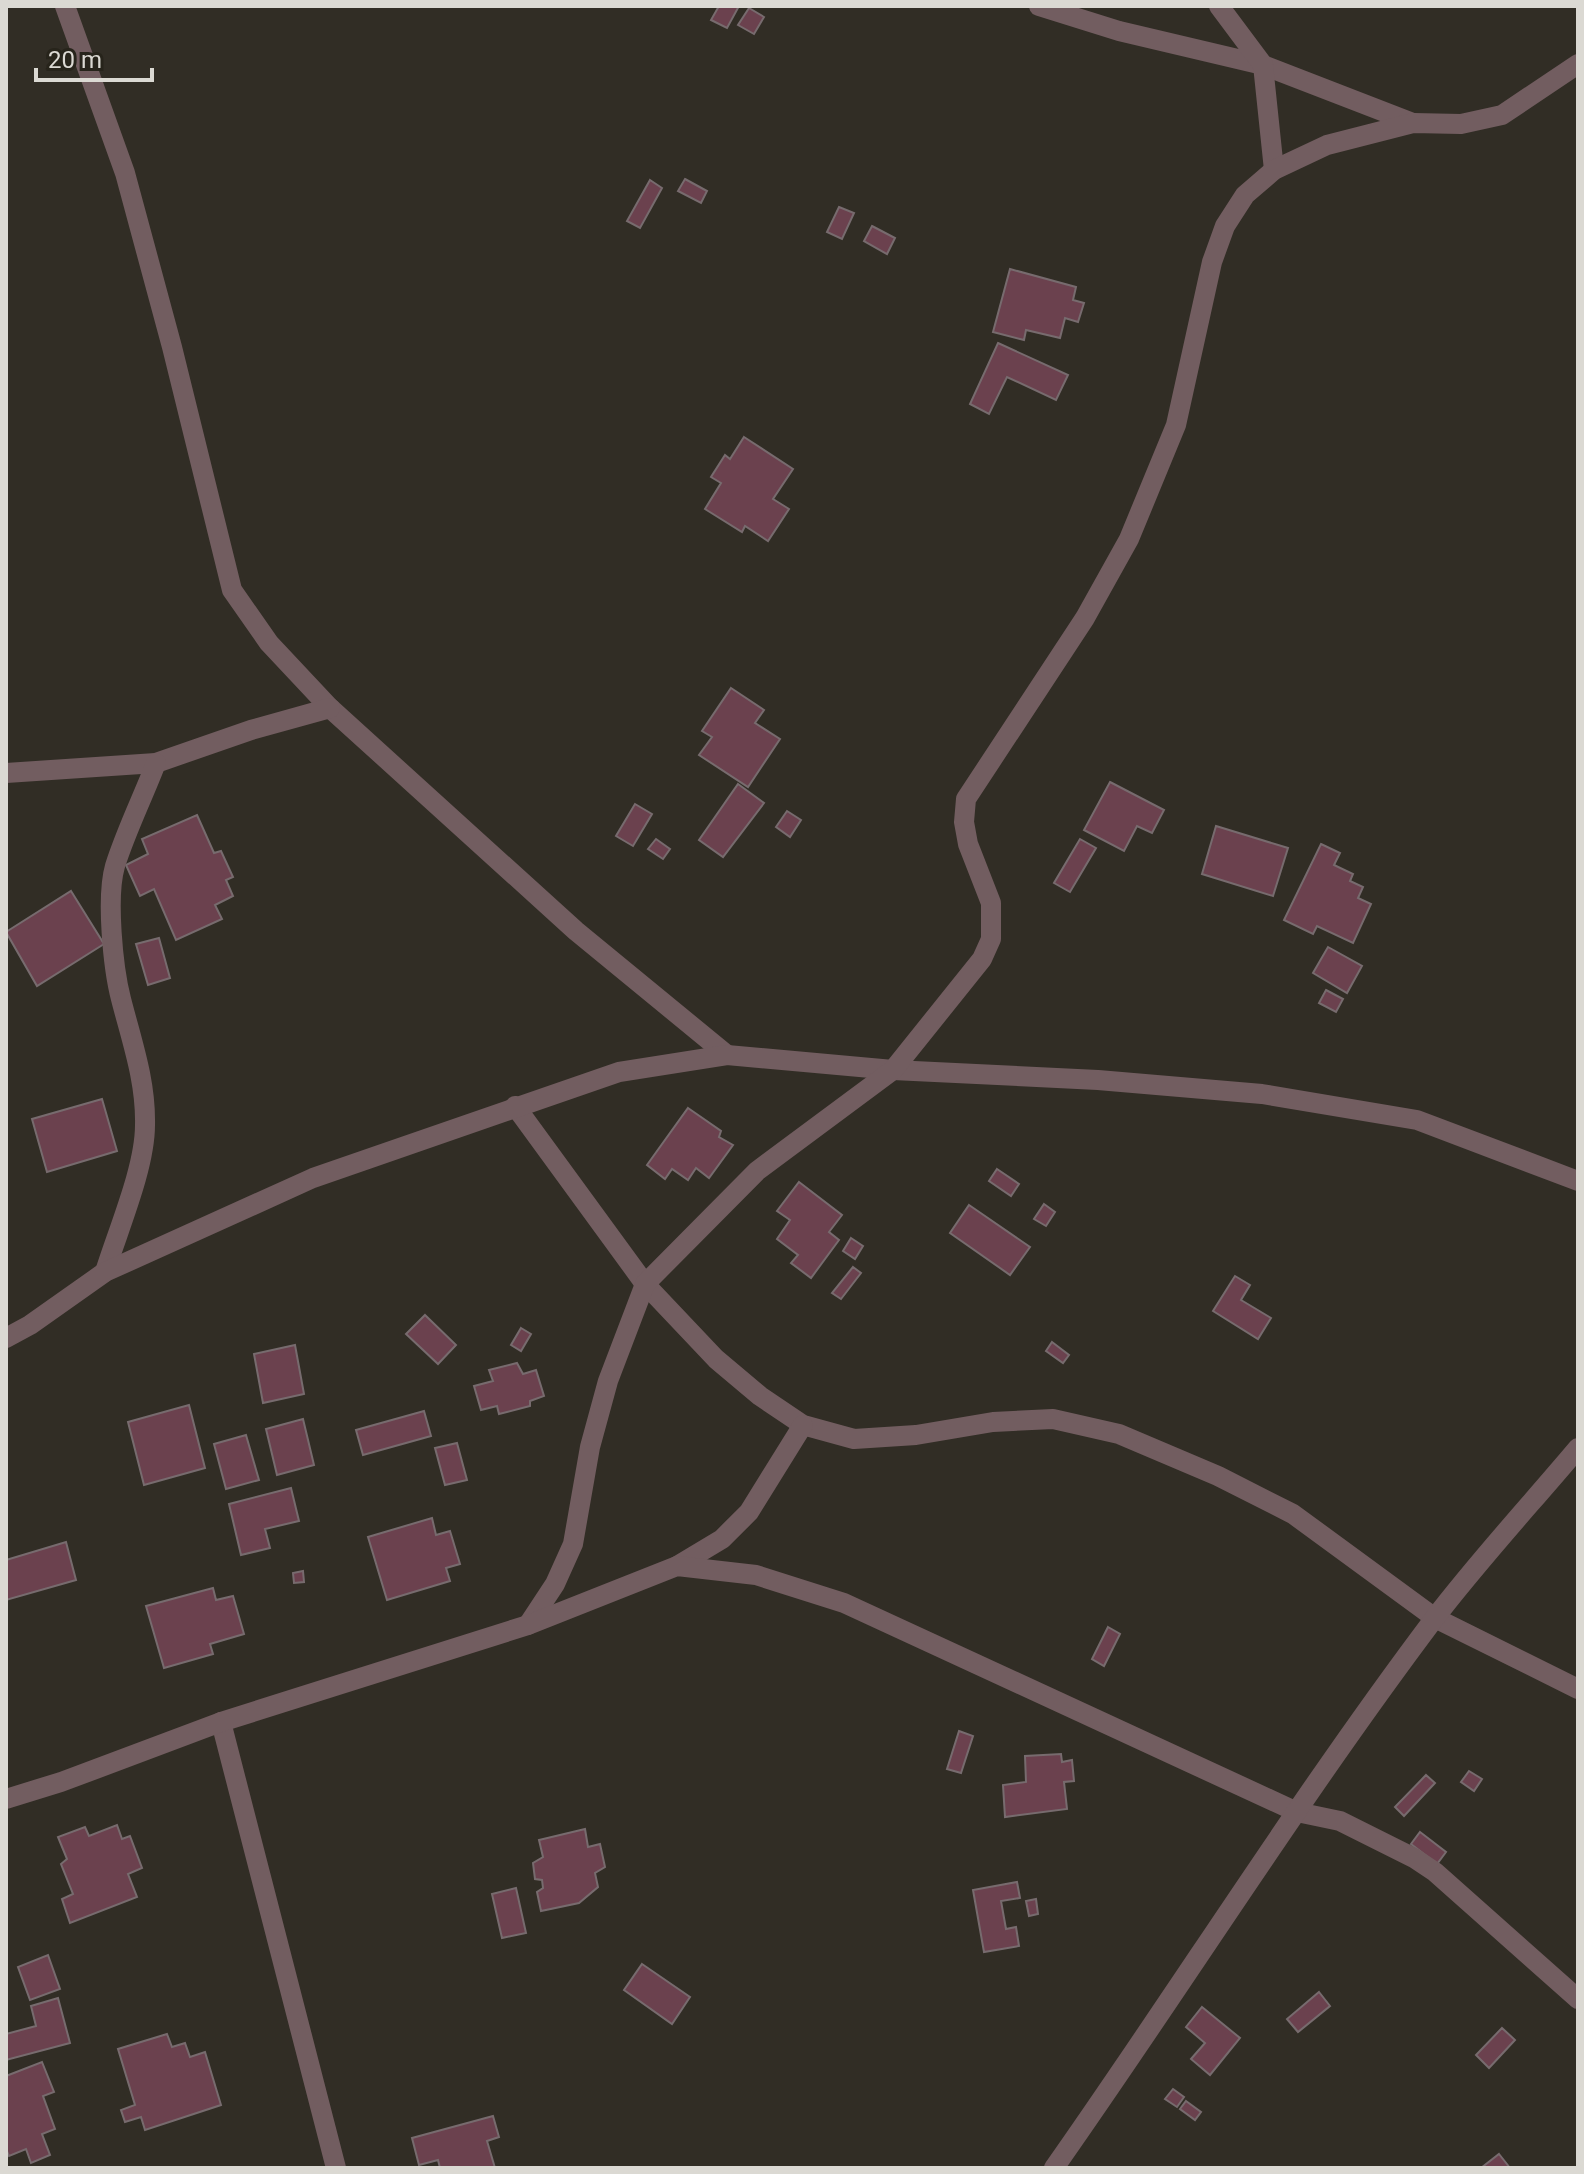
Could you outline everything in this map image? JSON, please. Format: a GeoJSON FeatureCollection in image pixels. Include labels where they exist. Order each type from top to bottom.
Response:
{"type":"FeatureCollection","features":[{"type":"Feature","properties":{"kind":"street"},"geometry":{"type":"LineString","coordinates":[[65,6],[125,173],[232,590],[269,643],[330,708],[576,931],[727,1055]]}},
{"type":"Feature","properties":{"kind":"street"},"geometry":{"type":"LineString","coordinates":[[1039,6],[1119,31],[1263,65],[1413,123]]}},
{"type":"Feature","properties":{"kind":"street"},"geometry":{"type":"LineString","coordinates":[[1219,6],[1263,65],[1274,170]]}},
{"type":"Feature","properties":{"kind":"street"},"geometry":{"type":"LineString","coordinates":[[528,1625],[555,1584],[573,1544],[590,1447],[608,1381],[645,1284],[757,1171],[893,1070],[982,959],[991,939],[991,903],[968,844],[964,822],[966,799],[1085,618],[1129,539],[1176,425],[1212,262],[1225,226],[1245,195],[1274,170],[1327,145],[1413,123],[1461,124],[1502,115],[1578,64]]}},
{"type":"Feature","properties":{"kind":"street"},"geometry":{"type":"LineString","coordinates":[[6,773],[156,763],[251,730],[330,708]]}},
{"type":"Feature","properties":{"kind":"street"},"geometry":{"type":"LineString","coordinates":[[105,1272],[140,1161],[145,1129],[144,1090],[134,1040],[120,997],[111,932],[114,868],[156,763]]}},
{"type":"Feature","properties":{"kind":"street"},"geometry":{"type":"LineString","coordinates":[[6,1338],[30,1325],[105,1272],[313,1178],[619,1072],[727,1055],[893,1070],[1098,1080],[1262,1094],[1417,1120],[1576,1179]]}},
{"type":"Feature","properties":{"kind":"street"},"geometry":{"type":"LineString","coordinates":[[515,1106],[645,1284],[716,1359],[760,1396],[803,1425],[854,1439],[916,1435],[993,1422],[1053,1419],[1119,1434],[1218,1476],[1293,1514],[1435,1618],[1578,1689]]}},
{"type":"Feature","properties":{"kind":"street"},"geometry":{"type":"LineString","coordinates":[[6,1799],[61,1782],[221,1722],[528,1625],[677,1566],[722,1539],[749,1512],[803,1425]]}},
{"type":"Feature","properties":{"kind":"street"},"geometry":{"type":"LineString","coordinates":[[1054,2168],[1297,1812],[1435,1618],[1578,1448]]}},
{"type":"Feature","properties":{"kind":"street"},"geometry":{"type":"LineString","coordinates":[[677,1566],[756,1575],[844,1603],[1297,1812],[1340,1821],[1414,1858],[1435,1872],[1578,1999]]}},
{"type":"Feature","properties":{"kind":"street"},"geometry":{"type":"LineString","coordinates":[[221,1722],[336,2168]]}},
{"type":"Feature","properties":{"kind":"building"},"geometry":{"type":"Polygon","coordinates":[[[719,6],[739,6],[727,28],[711,20],[719,6]]]}},
{"type":"Feature","properties":{"kind":"building"},"geometry":{"type":"Polygon","coordinates":[[[749,8],[764,17],[754,34],[738,25],[749,8]]]}},
{"type":"Feature","properties":{"kind":"building"},"geometry":{"type":"Polygon","coordinates":[[[685,179],[707,191],[701,203],[678,191],[685,179]]]}},
{"type":"Feature","properties":{"kind":"building"},"geometry":{"type":"Polygon","coordinates":[[[650,180],[662,188],[640,228],[627,221],[650,180]]]}},
{"type":"Feature","properties":{"kind":"building"},"geometry":{"type":"Polygon","coordinates":[[[839,207],[854,213],[842,239],[827,232],[839,207]]]}},
{"type":"Feature","properties":{"kind":"building"},"geometry":{"type":"Polygon","coordinates":[[[872,226],[895,238],[887,254],[864,241],[872,226]]]}},
{"type":"Feature","properties":{"kind":"building"},"geometry":{"type":"Polygon","coordinates":[[[1010,269],[1076,287],[1073,300],[1084,303],[1078,322],[1065,318],[1060,338],[1026,330],[1024,340],[993,332],[1010,269]]]}},
{"type":"Feature","properties":{"kind":"building"},"geometry":{"type":"Polygon","coordinates":[[[998,343],[1068,375],[1056,400],[1007,377],[989,414],[970,404],[998,343]]]}},
{"type":"Feature","properties":{"kind":"building"},"geometry":{"type":"Polygon","coordinates":[[[744,437],[793,469],[773,499],[789,509],[768,541],[745,526],[742,532],[705,509],[721,483],[711,477],[725,455],[730,459],[744,437]]]}},
{"type":"Feature","properties":{"kind":"building"},"geometry":{"type":"Polygon","coordinates":[[[731,688],[764,710],[755,723],[780,739],[748,787],[699,755],[712,737],[702,731],[731,688]]]}},
{"type":"Feature","properties":{"kind":"building"},"geometry":{"type":"Polygon","coordinates":[[[1110,782],[1164,810],[1152,833],[1137,826],[1124,851],[1084,830],[1110,782]]]}},
{"type":"Feature","properties":{"kind":"building"},"geometry":{"type":"Polygon","coordinates":[[[738,784],[764,803],[723,857],[699,840],[738,784]]]}},
{"type":"Feature","properties":{"kind":"building"},"geometry":{"type":"Polygon","coordinates":[[[635,804],[652,814],[633,846],[616,836],[635,804]]]}},
{"type":"Feature","properties":{"kind":"building"},"geometry":{"type":"Polygon","coordinates":[[[787,811],[801,820],[790,837],[776,827],[787,811]]]}},
{"type":"Feature","properties":{"kind":"building"},"geometry":{"type":"Polygon","coordinates":[[[197,815],[214,853],[221,851],[233,877],[226,880],[233,896],[215,905],[222,919],[176,940],[154,889],[140,896],[126,865],[148,854],[142,839],[197,815]]]}},
{"type":"Feature","properties":{"kind":"building"},"geometry":{"type":"Polygon","coordinates":[[[1216,826],[1288,848],[1273,896],[1202,874],[1216,826]]]}},
{"type":"Feature","properties":{"kind":"building"},"geometry":{"type":"Polygon","coordinates":[[[656,839],[670,849],[663,859],[648,849],[656,839]]]}},
{"type":"Feature","properties":{"kind":"building"},"geometry":{"type":"Polygon","coordinates":[[[1080,839],[1096,848],[1070,892],[1054,883],[1080,839]]]}},
{"type":"Feature","properties":{"kind":"building"},"geometry":{"type":"Polygon","coordinates":[[[1321,844],[1340,853],[1334,865],[1353,874],[1350,881],[1363,887],[1358,898],[1371,904],[1353,943],[1317,926],[1313,934],[1284,920],[1321,844]]]}},
{"type":"Feature","properties":{"kind":"building"},"geometry":{"type":"Polygon","coordinates":[[[71,891],[104,944],[37,986],[6,932],[71,891]]]}},
{"type":"Feature","properties":{"kind":"building"},"geometry":{"type":"Polygon","coordinates":[[[159,938],[170,978],[148,985],[136,944],[159,938]]]}},
{"type":"Feature","properties":{"kind":"building"},"geometry":{"type":"Polygon","coordinates":[[[1328,947],[1362,966],[1347,993],[1313,973],[1328,947]]]}},
{"type":"Feature","properties":{"kind":"building"},"geometry":{"type":"Polygon","coordinates":[[[1326,990],[1343,999],[1336,1012],[1319,1003],[1326,990]]]}},
{"type":"Feature","properties":{"kind":"building"},"geometry":{"type":"Polygon","coordinates":[[[102,1099],[117,1151],[47,1172],[32,1119],[102,1099]]]}},
{"type":"Feature","properties":{"kind":"building"},"geometry":{"type":"Polygon","coordinates":[[[688,1108],[721,1131],[719,1137],[733,1145],[709,1178],[696,1168],[688,1180],[672,1169],[665,1179],[647,1165],[688,1108]]]}},
{"type":"Feature","properties":{"kind":"building"},"geometry":{"type":"Polygon","coordinates":[[[997,1169],[1019,1184],[1011,1196],[989,1181],[997,1169]]]}},
{"type":"Feature","properties":{"kind":"building"},"geometry":{"type":"Polygon","coordinates":[[[799,1182],[842,1215],[829,1232],[839,1240],[811,1278],[791,1263],[798,1255],[777,1239],[790,1220],[777,1211],[799,1182]]]}},
{"type":"Feature","properties":{"kind":"building"},"geometry":{"type":"Polygon","coordinates":[[[1044,1204],[1055,1212],[1046,1226],[1034,1219],[1044,1204]]]}},
{"type":"Feature","properties":{"kind":"building"},"geometry":{"type":"Polygon","coordinates":[[[969,1205],[1030,1247],[1010,1275],[950,1233],[969,1205]]]}},
{"type":"Feature","properties":{"kind":"building"},"geometry":{"type":"Polygon","coordinates":[[[851,1238],[863,1246],[855,1259],[843,1251],[851,1238]]]}},
{"type":"Feature","properties":{"kind":"building"},"geometry":{"type":"Polygon","coordinates":[[[853,1267],[861,1273],[841,1299],[832,1293],[853,1267]]]}},
{"type":"Feature","properties":{"kind":"building"},"geometry":{"type":"Polygon","coordinates":[[[1235,1276],[1250,1285],[1241,1300],[1271,1318],[1258,1339],[1213,1311],[1235,1276]]]}},
{"type":"Feature","properties":{"kind":"building"},"geometry":{"type":"Polygon","coordinates":[[[425,1315],[456,1345],[438,1364],[406,1334],[425,1315]]]}},
{"type":"Feature","properties":{"kind":"building"},"geometry":{"type":"Polygon","coordinates":[[[521,1328],[531,1334],[521,1351],[511,1345],[521,1328]]]}},
{"type":"Feature","properties":{"kind":"building"},"geometry":{"type":"Polygon","coordinates":[[[1052,1342],[1069,1355],[1063,1363],[1046,1351],[1052,1342]]]}},
{"type":"Feature","properties":{"kind":"building"},"geometry":{"type":"Polygon","coordinates":[[[295,1345],[304,1394],[263,1403],[254,1354],[295,1345]]]}},
{"type":"Feature","properties":{"kind":"building"},"geometry":{"type":"Polygon","coordinates":[[[517,1363],[523,1374],[536,1370],[544,1396],[530,1401],[530,1406],[499,1414],[497,1406],[481,1410],[474,1386],[493,1381],[489,1370],[517,1363]]]}},
{"type":"Feature","properties":{"kind":"building"},"geometry":{"type":"Polygon","coordinates":[[[189,1405],[205,1468],[144,1485],[128,1422],[189,1405]]]}},
{"type":"Feature","properties":{"kind":"building"},"geometry":{"type":"Polygon","coordinates":[[[424,1411],[431,1436],[363,1455],[356,1430],[424,1411]]]}},
{"type":"Feature","properties":{"kind":"building"},"geometry":{"type":"Polygon","coordinates":[[[303,1419],[314,1465],[277,1475],[266,1429],[303,1419]]]}},
{"type":"Feature","properties":{"kind":"building"},"geometry":{"type":"Polygon","coordinates":[[[246,1435],[259,1480],[226,1489],[214,1444],[246,1435]]]}},
{"type":"Feature","properties":{"kind":"building"},"geometry":{"type":"Polygon","coordinates":[[[457,1443],[467,1480],[445,1485],[435,1448],[457,1443]]]}},
{"type":"Feature","properties":{"kind":"building"},"geometry":{"type":"Polygon","coordinates":[[[291,1488],[299,1521],[265,1529],[270,1548],[241,1555],[229,1504],[291,1488]]]}},
{"type":"Feature","properties":{"kind":"building"},"geometry":{"type":"Polygon","coordinates":[[[432,1518],[436,1535],[450,1531],[460,1564],[446,1568],[450,1581],[387,1600],[368,1537],[432,1518]]]}},
{"type":"Feature","properties":{"kind":"building"},"geometry":{"type":"Polygon","coordinates":[[[66,1542],[76,1580],[6,1600],[6,1560],[66,1542]]]}},
{"type":"Feature","properties":{"kind":"building"},"geometry":{"type":"Polygon","coordinates":[[[303,1571],[304,1582],[294,1583],[293,1573],[303,1571]]]}},
{"type":"Feature","properties":{"kind":"building"},"geometry":{"type":"Polygon","coordinates":[[[213,1588],[216,1600],[233,1596],[244,1634],[210,1644],[213,1654],[164,1668],[146,1606],[213,1588]]]}},
{"type":"Feature","properties":{"kind":"building"},"geometry":{"type":"Polygon","coordinates":[[[1108,1627],[1120,1634],[1104,1666],[1092,1659],[1108,1627]]]}},
{"type":"Feature","properties":{"kind":"building"},"geometry":{"type":"Polygon","coordinates":[[[959,1731],[973,1736],[961,1773],[947,1769],[959,1731]]]}},
{"type":"Feature","properties":{"kind":"building"},"geometry":{"type":"Polygon","coordinates":[[[1061,1754],[1062,1762],[1072,1760],[1074,1781],[1064,1782],[1067,1809],[1005,1817],[1003,1785],[1026,1782],[1025,1756],[1061,1754]]]}},
{"type":"Feature","properties":{"kind":"building"},"geometry":{"type":"Polygon","coordinates":[[[1469,1771],[1482,1779],[1474,1791],[1461,1782],[1469,1771]]]}},
{"type":"Feature","properties":{"kind":"building"},"geometry":{"type":"Polygon","coordinates":[[[1426,1775],[1435,1783],[1404,1816],[1395,1807],[1426,1775]]]}},
{"type":"Feature","properties":{"kind":"building"},"geometry":{"type":"Polygon","coordinates":[[[117,1825],[122,1839],[130,1836],[142,1868],[128,1874],[137,1897],[70,1923],[62,1899],[73,1894],[61,1864],[67,1859],[58,1837],[85,1827],[89,1836],[117,1825]]]}},
{"type":"Feature","properties":{"kind":"building"},"geometry":{"type":"Polygon","coordinates":[[[585,1829],[588,1847],[600,1844],[605,1867],[595,1873],[598,1887],[579,1903],[541,1911],[537,1892],[543,1888],[542,1880],[535,1879],[533,1863],[543,1857],[539,1840],[585,1829]]]}},
{"type":"Feature","properties":{"kind":"building"},"geometry":{"type":"Polygon","coordinates":[[[1420,1832],[1446,1852],[1437,1864],[1411,1844],[1420,1832]]]}},
{"type":"Feature","properties":{"kind":"building"},"geometry":{"type":"Polygon","coordinates":[[[1017,1882],[1020,1898],[1001,1901],[1006,1929],[1016,1927],[1019,1946],[984,1952],[973,1890],[1017,1882]]]}},
{"type":"Feature","properties":{"kind":"building"},"geometry":{"type":"Polygon","coordinates":[[[516,1888],[526,1933],[502,1938],[492,1894],[516,1888]]]}},
{"type":"Feature","properties":{"kind":"building"},"geometry":{"type":"Polygon","coordinates":[[[1036,1899],[1038,1914],[1029,1916],[1026,1901],[1036,1899]]]}},
{"type":"Feature","properties":{"kind":"building"},"geometry":{"type":"Polygon","coordinates":[[[48,1955],[60,1989],[30,2000],[18,1967],[48,1955]]]}},
{"type":"Feature","properties":{"kind":"building"},"geometry":{"type":"Polygon","coordinates":[[[642,1964],[690,1997],[672,2024],[624,1990],[642,1964]]]}},
{"type":"Feature","properties":{"kind":"building"},"geometry":{"type":"Polygon","coordinates":[[[1319,1992],[1330,2006],[1298,2032],[1287,2019],[1319,1992]]]}},
{"type":"Feature","properties":{"kind":"building"},"geometry":{"type":"Polygon","coordinates":[[[58,1998],[70,2043],[6,2060],[6,2034],[36,2026],[31,2006],[58,1998]]]}},
{"type":"Feature","properties":{"kind":"building"},"geometry":{"type":"Polygon","coordinates":[[[1202,2007],[1240,2038],[1210,2075],[1191,2059],[1205,2043],[1186,2027],[1202,2007]]]}},
{"type":"Feature","properties":{"kind":"building"},"geometry":{"type":"Polygon","coordinates":[[[1502,2028],[1515,2040],[1489,2068],[1476,2055],[1502,2028]]]}},
{"type":"Feature","properties":{"kind":"building"},"geometry":{"type":"Polygon","coordinates":[[[167,2034],[172,2047],[185,2043],[190,2057],[205,2052],[221,2105],[145,2130],[141,2117],[125,2122],[121,2110],[135,2105],[118,2049],[167,2034]]]}},
{"type":"Feature","properties":{"kind":"building"},"geometry":{"type":"Polygon","coordinates":[[[42,2062],[54,2092],[43,2096],[55,2129],[42,2134],[50,2155],[31,2163],[26,2149],[9,2156],[6,2149],[6,2076],[42,2062]]]}},
{"type":"Feature","properties":{"kind":"building"},"geometry":{"type":"Polygon","coordinates":[[[1173,2089],[1184,2097],[1177,2107],[1165,2099],[1173,2089]]]}},
{"type":"Feature","properties":{"kind":"building"},"geometry":{"type":"Polygon","coordinates":[[[1186,2101],[1201,2112],[1195,2120],[1180,2109],[1186,2101]]]}},
{"type":"Feature","properties":{"kind":"building"},"geometry":{"type":"Polygon","coordinates":[[[493,2116],[499,2137],[487,2141],[495,2168],[440,2168],[438,2160],[419,2165],[412,2138],[493,2116]]]}},
{"type":"Feature","properties":{"kind":"building"},"geometry":{"type":"Polygon","coordinates":[[[1499,2154],[1510,2168],[1481,2168],[1499,2154]]]}}]}
